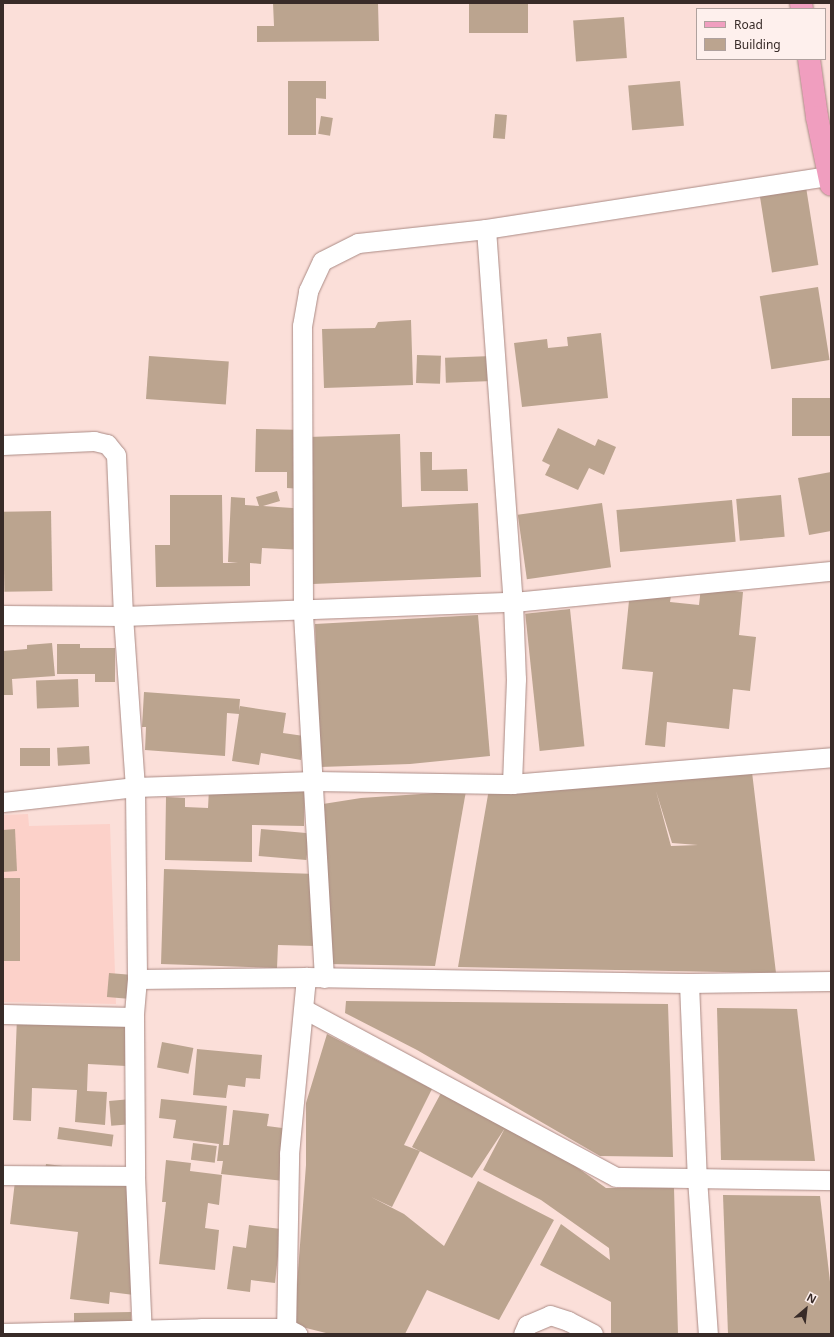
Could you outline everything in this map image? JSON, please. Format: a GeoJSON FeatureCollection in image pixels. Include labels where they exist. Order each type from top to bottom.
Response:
{"type":"FeatureCollection","features":[{"type":"Feature","properties":{"kind":"main road"},"geometry":{"type":"LineString","coordinates":[[809,60],[830,181]]}},
{"type":"Feature","properties":{"kind":"street"},"geometry":{"type":"LineString","coordinates":[[3,1333],[142,1331],[291,1332],[289,1154],[304,1009],[315,977],[314,781],[303,610],[302,326],[308,290],[322,261],[358,243],[486,229],[830,181]]}},
{"type":"Feature","properties":{"kind":"street"},"geometry":{"type":"LineString","coordinates":[[486,229],[513,602],[516,679],[512,784]]}},
{"type":"Feature","properties":{"kind":"street"},"geometry":{"type":"LineString","coordinates":[[3,445],[94,441],[112,448],[116,455],[123,616],[135,788],[137,979],[134,1017],[135,1176],[142,1331]]}},
{"type":"Feature","properties":{"kind":"street"},"geometry":{"type":"LineString","coordinates":[[3,615],[123,616],[513,602],[831,570]]}},
{"type":"Feature","properties":{"kind":"street"},"geometry":{"type":"LineString","coordinates":[[3,802],[135,788],[314,781],[512,784],[831,757]]}},
{"type":"Feature","properties":{"kind":"street"},"geometry":{"type":"LineString","coordinates":[[137,979],[315,977],[689,983],[831,981]]}},
{"type":"Feature","properties":{"kind":"street"},"geometry":{"type":"LineString","coordinates":[[689,983],[697,1178],[708,1334]]}},
{"type":"Feature","properties":{"kind":"street"},"geometry":{"type":"LineString","coordinates":[[304,1009],[616,1177],[831,1180]]}},
{"type":"Feature","properties":{"kind":"street"},"geometry":{"type":"LineString","coordinates":[[3,1014],[134,1017]]}},
{"type":"Feature","properties":{"kind":"street"},"geometry":{"type":"LineString","coordinates":[[3,1176],[135,1176]]}},
{"type":"Feature","properties":{"kind":"street"},"geometry":{"type":"LineString","coordinates":[[523,1334],[527,1325],[550,1315],[568,1321],[593,1334]]}},
{"type":"Feature","properties":{"kind":"shaded area"},"geometry":{"type":"Polygon","coordinates":[[[28,814],[29,826],[110,824],[116,1004],[3,1002],[3,815],[28,814]]]}},
{"type":"Feature","properties":{"kind":"building"},"geometry":{"type":"Polygon","coordinates":[[[273,3],[378,3],[379,41],[257,42],[257,26],[274,26],[273,3]]]}},
{"type":"Feature","properties":{"kind":"building"},"geometry":{"type":"Polygon","coordinates":[[[469,3],[528,3],[528,33],[469,33],[469,3]]]}},
{"type":"Feature","properties":{"kind":"building"},"geometry":{"type":"Polygon","coordinates":[[[624,17],[627,58],[576,61],[573,21],[624,17]]]}},
{"type":"Feature","properties":{"kind":"building"},"geometry":{"type":"Polygon","coordinates":[[[288,81],[326,81],[326,99],[316,98],[316,135],[288,135],[288,81]]]}},
{"type":"Feature","properties":{"kind":"building"},"geometry":{"type":"Polygon","coordinates":[[[680,81],[684,126],[632,130],[628,86],[680,81]]]}},
{"type":"Feature","properties":{"kind":"building"},"geometry":{"type":"Polygon","coordinates":[[[495,114],[507,115],[505,139],[493,138],[495,114]]]}},
{"type":"Feature","properties":{"kind":"building"},"geometry":{"type":"Polygon","coordinates":[[[321,116],[333,118],[330,136],[318,134],[321,116]]]}},
{"type":"Feature","properties":{"kind":"building"},"geometry":{"type":"Polygon","coordinates":[[[806,187],[818,265],[772,272],[760,194],[806,187]]]}},
{"type":"Feature","properties":{"kind":"building"},"geometry":{"type":"Polygon","coordinates":[[[818,287],[830,360],[771,369],[760,296],[818,287]]]}},
{"type":"Feature","properties":{"kind":"building"},"geometry":{"type":"Polygon","coordinates":[[[411,320],[413,385],[324,388],[322,329],[375,328],[378,322],[411,320]]]}},
{"type":"Feature","properties":{"kind":"building"},"geometry":{"type":"Polygon","coordinates":[[[601,333],[608,398],[522,407],[514,343],[547,339],[548,348],[568,346],[567,337],[601,333]]]}},
{"type":"Feature","properties":{"kind":"building"},"geometry":{"type":"Polygon","coordinates":[[[417,355],[441,356],[440,384],[416,383],[417,355]]]}},
{"type":"Feature","properties":{"kind":"building"},"geometry":{"type":"Polygon","coordinates":[[[149,356],[229,362],[226,404],[146,399],[149,356]]]}},
{"type":"Feature","properties":{"kind":"building"},"geometry":{"type":"Polygon","coordinates":[[[492,356],[493,381],[446,383],[445,358],[492,356]]]}},
{"type":"Feature","properties":{"kind":"building"},"geometry":{"type":"Polygon","coordinates":[[[792,398],[831,398],[831,436],[792,436],[792,398]]]}},
{"type":"Feature","properties":{"kind":"building"},"geometry":{"type":"Polygon","coordinates":[[[558,428],[595,446],[598,439],[616,447],[604,475],[589,468],[578,490],[545,475],[550,465],[542,461],[558,428]]]}},
{"type":"Feature","properties":{"kind":"building"},"geometry":{"type":"Polygon","coordinates":[[[256,429],[307,430],[302,489],[287,488],[287,472],[255,472],[256,429]]]}},
{"type":"Feature","properties":{"kind":"building"},"geometry":{"type":"Polygon","coordinates":[[[400,434],[402,507],[478,503],[481,577],[313,584],[308,437],[400,434]]]}},
{"type":"Feature","properties":{"kind":"building"},"geometry":{"type":"Polygon","coordinates":[[[420,452],[432,452],[432,470],[467,469],[468,491],[421,491],[420,452]]]}},
{"type":"Feature","properties":{"kind":"building"},"geometry":{"type":"Polygon","coordinates":[[[831,472],[831,531],[809,535],[798,478],[831,472]]]}},
{"type":"Feature","properties":{"kind":"building"},"geometry":{"type":"Polygon","coordinates":[[[277,491],[280,501],[263,506],[307,509],[305,550],[262,548],[261,564],[250,563],[250,586],[156,587],[155,545],[170,545],[170,495],[222,495],[223,563],[238,563],[228,562],[231,497],[245,498],[245,505],[259,506],[256,497],[277,491]]]}},
{"type":"Feature","properties":{"kind":"building"},"geometry":{"type":"Polygon","coordinates":[[[781,495],[785,537],[740,541],[736,499],[781,495]]]}},
{"type":"Feature","properties":{"kind":"building"},"geometry":{"type":"Polygon","coordinates":[[[732,500],[736,542],[620,552],[616,510],[732,500]]]}},
{"type":"Feature","properties":{"kind":"building"},"geometry":{"type":"Polygon","coordinates":[[[602,503],[611,567],[527,579],[518,515],[602,503]]]}},
{"type":"Feature","properties":{"kind":"building"},"geometry":{"type":"Polygon","coordinates":[[[51,511],[52,591],[4,592],[3,512],[51,511]]]}},
{"type":"Feature","properties":{"kind":"building"},"geometry":{"type":"Polygon","coordinates":[[[701,587],[743,592],[739,635],[756,637],[750,691],[733,689],[729,729],[667,722],[665,747],[645,745],[653,672],[622,669],[630,591],[671,596],[670,602],[699,605],[701,587]]]}},
{"type":"Feature","properties":{"kind":"building"},"geometry":{"type":"Polygon","coordinates":[[[570,609],[584,746],[540,751],[525,614],[570,609]]]}},
{"type":"Feature","properties":{"kind":"building"},"geometry":{"type":"Polygon","coordinates":[[[478,615],[490,756],[410,764],[320,767],[315,624],[478,615]]]}},
{"type":"Feature","properties":{"kind":"building"},"geometry":{"type":"Polygon","coordinates":[[[52,643],[55,676],[12,679],[13,695],[3,695],[3,651],[27,649],[27,645],[52,643]]]}},
{"type":"Feature","properties":{"kind":"building"},"geometry":{"type":"Polygon","coordinates":[[[57,644],[80,644],[80,648],[115,648],[115,682],[95,682],[95,674],[57,674],[57,644]]]}},
{"type":"Feature","properties":{"kind":"building"},"geometry":{"type":"Polygon","coordinates":[[[78,679],[79,707],[37,708],[36,680],[78,679]]]}},
{"type":"Feature","properties":{"kind":"building"},"geometry":{"type":"Polygon","coordinates":[[[144,692],[240,699],[239,711],[240,706],[286,713],[283,733],[304,736],[301,760],[261,753],[259,765],[232,761],[239,714],[227,713],[225,756],[145,750],[146,727],[142,727],[144,692]]]}},
{"type":"Feature","properties":{"kind":"building"},"geometry":{"type":"Polygon","coordinates":[[[89,746],[90,764],[58,766],[57,748],[89,746]]]}},
{"type":"Feature","properties":{"kind":"building"},"geometry":{"type":"Polygon","coordinates":[[[20,748],[50,748],[50,766],[20,766],[20,748]]]}},
{"type":"Feature","properties":{"kind":"building"},"geometry":{"type":"Polygon","coordinates":[[[752,772],[776,973],[458,967],[489,789],[752,772]],[[656,791],[671,846],[698,845],[672,843],[656,791]]]}},
{"type":"Feature","properties":{"kind":"building"},"geometry":{"type":"Polygon","coordinates":[[[209,789],[305,791],[304,826],[252,825],[252,862],[165,860],[166,797],[185,798],[185,807],[208,808],[209,789]]]}},
{"type":"Feature","properties":{"kind":"building"},"geometry":{"type":"Polygon","coordinates":[[[466,791],[435,966],[327,964],[323,804],[361,798],[466,791]]]}},
{"type":"Feature","properties":{"kind":"building"},"geometry":{"type":"Polygon","coordinates":[[[15,829],[17,871],[3,872],[3,830],[15,829]]]}},
{"type":"Feature","properties":{"kind":"building"},"geometry":{"type":"Polygon","coordinates":[[[261,829],[309,833],[306,860],[259,856],[261,829]]]}},
{"type":"Feature","properties":{"kind":"building"},"geometry":{"type":"Polygon","coordinates":[[[164,869],[317,874],[315,946],[278,945],[277,968],[161,964],[164,869]]]}},
{"type":"Feature","properties":{"kind":"building"},"geometry":{"type":"Polygon","coordinates":[[[3,878],[20,878],[20,961],[3,961],[3,878]]]}},
{"type":"Feature","properties":{"kind":"building"},"geometry":{"type":"Polygon","coordinates":[[[109,973],[130,975],[128,999],[107,997],[109,973]]]}},
{"type":"Feature","properties":{"kind":"building"},"geometry":{"type":"Polygon","coordinates":[[[346,1001],[668,1004],[673,1157],[600,1156],[417,1050],[345,1013],[346,1001]]]}},
{"type":"Feature","properties":{"kind":"building"},"geometry":{"type":"Polygon","coordinates":[[[717,1008],[797,1009],[815,1161],[721,1160],[717,1008]]]}},
{"type":"Feature","properties":{"kind":"building"},"geometry":{"type":"Polygon","coordinates":[[[17,1017],[128,1022],[126,1066],[88,1064],[87,1091],[107,1092],[105,1125],[75,1122],[77,1090],[32,1088],[31,1121],[13,1120],[17,1017]]]}},
{"type":"Feature","properties":{"kind":"building"},"geometry":{"type":"Polygon","coordinates":[[[327,1034],[432,1089],[404,1145],[420,1151],[392,1207],[371,1197],[404,1214],[444,1246],[478,1181],[554,1220],[499,1320],[427,1290],[405,1334],[330,1334],[294,1325],[306,1165],[306,1103],[327,1034]]]}},
{"type":"Feature","properties":{"kind":"building"},"geometry":{"type":"Polygon","coordinates":[[[162,1042],[193,1048],[188,1074],[157,1068],[162,1042]]]}},
{"type":"Feature","properties":{"kind":"building"},"geometry":{"type":"Polygon","coordinates":[[[197,1049],[262,1055],[260,1079],[246,1078],[245,1087],[228,1085],[226,1098],[193,1095],[197,1049]]]}},
{"type":"Feature","properties":{"kind":"building"},"geometry":{"type":"Polygon","coordinates":[[[441,1093],[564,1158],[606,1188],[674,1188],[678,1334],[611,1333],[611,1302],[540,1265],[561,1224],[610,1260],[609,1248],[541,1200],[483,1170],[505,1128],[472,1178],[412,1147],[441,1093]]]}},
{"type":"Feature","properties":{"kind":"building"},"geometry":{"type":"Polygon","coordinates":[[[131,1099],[133,1124],[111,1126],[109,1101],[131,1099]]]}},
{"type":"Feature","properties":{"kind":"building"},"geometry":{"type":"Polygon","coordinates":[[[161,1099],[227,1106],[223,1145],[229,1145],[233,1110],[269,1114],[267,1126],[290,1129],[284,1181],[221,1174],[223,1161],[217,1161],[219,1144],[173,1138],[176,1120],[159,1118],[161,1099]]]}},
{"type":"Feature","properties":{"kind":"building"},"geometry":{"type":"Polygon","coordinates":[[[59,1127],[113,1135],[112,1147],[57,1139],[59,1127]]]}},
{"type":"Feature","properties":{"kind":"building"},"geometry":{"type":"Polygon","coordinates":[[[193,1143],[217,1146],[215,1163],[191,1160],[193,1143]]]}},
{"type":"Feature","properties":{"kind":"building"},"geometry":{"type":"Polygon","coordinates":[[[166,1160],[191,1163],[190,1171],[222,1175],[219,1205],[208,1203],[205,1228],[219,1230],[215,1270],[159,1264],[166,1202],[162,1202],[166,1160]]]}},
{"type":"Feature","properties":{"kind":"building"},"geometry":{"type":"Polygon","coordinates":[[[46,1164],[130,1174],[134,1295],[110,1292],[109,1304],[70,1299],[78,1232],[10,1224],[15,1181],[43,1184],[46,1164]]]}},
{"type":"Feature","properties":{"kind":"building"},"geometry":{"type":"Polygon","coordinates":[[[723,1195],[820,1196],[831,1290],[831,1334],[728,1334],[723,1195]]]}},
{"type":"Feature","properties":{"kind":"building"},"geometry":{"type":"Polygon","coordinates":[[[249,1225],[281,1229],[275,1283],[251,1280],[250,1292],[227,1289],[233,1246],[246,1248],[249,1225]]]}},
{"type":"Feature","properties":{"kind":"building"},"geometry":{"type":"Polygon","coordinates":[[[131,1312],[131,1334],[74,1323],[74,1313],[131,1312]]]}}]}
